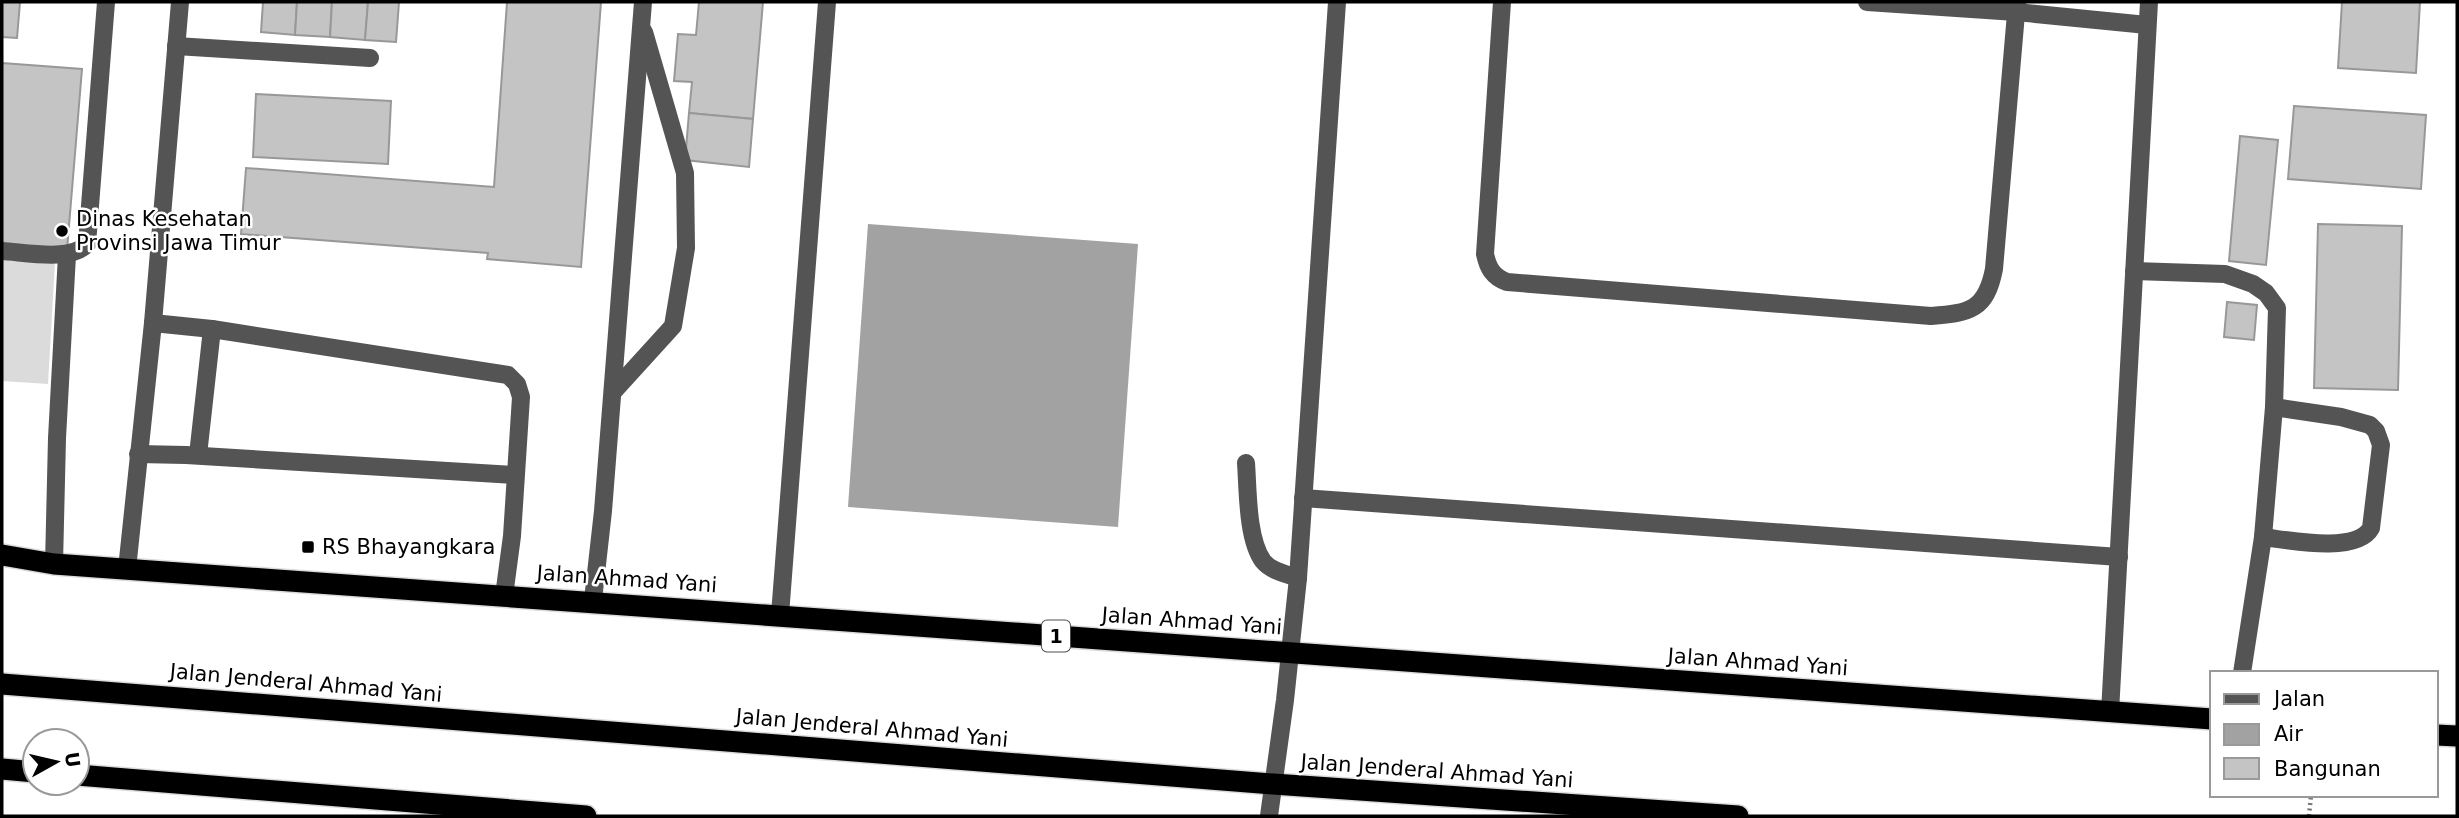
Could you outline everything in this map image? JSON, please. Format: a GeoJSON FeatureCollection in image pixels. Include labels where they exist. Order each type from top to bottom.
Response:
{"type":"FeatureCollection","features":[{"type":"Feature","properties":{"kind":"highway","name":"Jalan Ahmad Yani"},"geometry":{"type":"LineString","coordinates":[[2,555],[54,564],[593,600],[2210,719]]}},
{"type":"Feature","properties":{"kind":"highway","name":"Jalan Jenderal Ahmad Yani"},"geometry":{"type":"LineString","coordinates":[[2,684],[1274,775],[1738,816]]}},
{"type":"Feature","properties":{"kind":"highway"},"geometry":{"type":"LineString","coordinates":[[2438,734],[2457,736]]}},
{"type":"Feature","properties":{"kind":"highway"},"geometry":{"type":"LineString","coordinates":[[2,769],[21,771]]}},
{"type":"Feature","properties":{"kind":"highway"},"geometry":{"type":"LineString","coordinates":[[91,776],[586,816]]}},
{"type":"Feature","properties":{"kind":"street"},"geometry":{"type":"LineString","coordinates":[[2,251],[67,255],[81,250],[87,244],[106,2]]}},
{"type":"Feature","properties":{"kind":"street"},"geometry":{"type":"LineString","coordinates":[[127,569],[153,323],[180,2]]}},
{"type":"Feature","properties":{"kind":"street"},"geometry":{"type":"LineString","coordinates":[[593,600],[643,2]]}},
{"type":"Feature","properties":{"kind":"street"},"geometry":{"type":"LineString","coordinates":[[779,615],[827,2]]}},
{"type":"Feature","properties":{"kind":"street"},"geometry":{"type":"LineString","coordinates":[[1269,816],[1298,578],[1337,2]]}},
{"type":"Feature","properties":{"kind":"street"},"geometry":{"type":"LineString","coordinates":[[1502,2],[1485,254],[1487,264],[1498,279],[1507,282],[1931,316],[1971,311],[1983,300],[1991,287],[2017,7]]}},
{"type":"Feature","properties":{"kind":"street"},"geometry":{"type":"LineString","coordinates":[[1867,2],[2017,7],[2147,25]]}},
{"type":"Feature","properties":{"kind":"street"},"geometry":{"type":"LineString","coordinates":[[2110,712],[2149,2]]}},
{"type":"Feature","properties":{"kind":"street"},"geometry":{"type":"LineString","coordinates":[[612,392],[673,326],[686,248],[685,173],[641,22]]}},
{"type":"Feature","properties":{"kind":"street"},"geometry":{"type":"LineString","coordinates":[[176,46],[370,58]]}},
{"type":"Feature","properties":{"kind":"street"},"geometry":{"type":"LineString","coordinates":[[54,564],[57,438],[67,255]]}},
{"type":"Feature","properties":{"kind":"street"},"geometry":{"type":"LineString","coordinates":[[2134,271],[2225,274],[2253,284],[2266,293],[2277,308],[2274,407],[2263,537],[2242,671]]}},
{"type":"Feature","properties":{"kind":"street"},"geometry":{"type":"LineString","coordinates":[[153,323],[212,329],[508,375],[517,384],[521,397],[512,536],[504,596]]}},
{"type":"Feature","properties":{"kind":"street"},"geometry":{"type":"LineString","coordinates":[[198,455],[212,329]]}},
{"type":"Feature","properties":{"kind":"street"},"geometry":{"type":"LineString","coordinates":[[2263,537],[2331,544],[2357,540],[2367,535],[2371,528],[2381,445],[2376,431],[2361,422],[2274,407]]}},
{"type":"Feature","properties":{"kind":"street"},"geometry":{"type":"LineString","coordinates":[[138,454],[198,455],[514,475]]}},
{"type":"Feature","properties":{"kind":"street"},"geometry":{"type":"LineString","coordinates":[[1245,463],[1254,539],[1264,561],[1275,570],[1298,578]]}},
{"type":"Feature","properties":{"kind":"street"},"geometry":{"type":"LineString","coordinates":[[1303,498],[2119,557]]}},
{"type":"Feature","properties":{"kind":"path"},"geometry":{"type":"LineString","coordinates":[[2309,816],[2311,797]]}},
{"type":"Feature","properties":{"kind":"shaded area"},"geometry":{"type":"Polygon","coordinates":[[[2,259],[55,262],[48,384],[2,381],[2,259]]]}},
{"type":"Feature","properties":{"kind":"water"},"geometry":{"type":"Polygon","coordinates":[[[868,224],[1138,244],[1118,527],[848,507],[868,224]]]}},
{"type":"Feature","properties":{"kind":"building"},"geometry":{"type":"Polygon","coordinates":[[[2,2],[20,2],[17,38],[2,37],[2,2]]]}},
{"type":"Feature","properties":{"kind":"building"},"geometry":{"type":"Polygon","coordinates":[[[263,2],[297,2],[295,35],[261,32],[263,2]]]}},
{"type":"Feature","properties":{"kind":"building"},"geometry":{"type":"Polygon","coordinates":[[[297,2],[332,2],[330,37],[295,35],[297,2]]]}},
{"type":"Feature","properties":{"kind":"building"},"geometry":{"type":"Polygon","coordinates":[[[332,2],[368,2],[365,40],[330,37],[332,2]]]}},
{"type":"Feature","properties":{"kind":"building"},"geometry":{"type":"Polygon","coordinates":[[[368,2],[399,2],[396,42],[365,40],[368,2]]]}},
{"type":"Feature","properties":{"kind":"building"},"geometry":{"type":"Polygon","coordinates":[[[507,2],[601,2],[581,267],[487,259],[488,253],[241,234],[246,168],[494,187],[507,2]]]}},
{"type":"Feature","properties":{"kind":"building"},"geometry":{"type":"Polygon","coordinates":[[[699,2],[763,2],[753,119],[689,113],[692,82],[674,81],[678,34],[696,35],[699,2]]]}},
{"type":"Feature","properties":{"kind":"building"},"geometry":{"type":"Polygon","coordinates":[[[2342,2],[2420,2],[2416,73],[2338,68],[2342,2]]]}},
{"type":"Feature","properties":{"kind":"building"},"geometry":{"type":"Polygon","coordinates":[[[2,63],[82,69],[67,250],[2,245],[2,63]]]}},
{"type":"Feature","properties":{"kind":"building"},"geometry":{"type":"Polygon","coordinates":[[[256,94],[391,101],[388,164],[253,157],[256,94]]]}},
{"type":"Feature","properties":{"kind":"building"},"geometry":{"type":"Polygon","coordinates":[[[2294,106],[2426,115],[2421,189],[2288,179],[2294,106]]]}},
{"type":"Feature","properties":{"kind":"building"},"geometry":{"type":"Polygon","coordinates":[[[689,113],[753,119],[749,167],[685,160],[689,113]]]}},
{"type":"Feature","properties":{"kind":"building"},"geometry":{"type":"Polygon","coordinates":[[[2240,136],[2278,140],[2266,265],[2229,261],[2240,136]]]}},
{"type":"Feature","properties":{"kind":"building"},"geometry":{"type":"Polygon","coordinates":[[[2318,224],[2402,226],[2398,390],[2314,388],[2318,224]]]}},
{"type":"Feature","properties":{"kind":"building"},"geometry":{"type":"Polygon","coordinates":[[[2227,302],[2257,305],[2254,340],[2224,337],[2227,302]]]}},
{"type":"Feature","properties":{"kind":"place","name":"Dinas Kesehatan Provinsi Jawa Timur"},"geometry":{"type":"Point","coordinates":[62,231]}},
{"type":"Feature","properties":{"kind":"place","name":"RS Bhayangkara"},"geometry":{"type":"Point","coordinates":[308,547]}}]}
